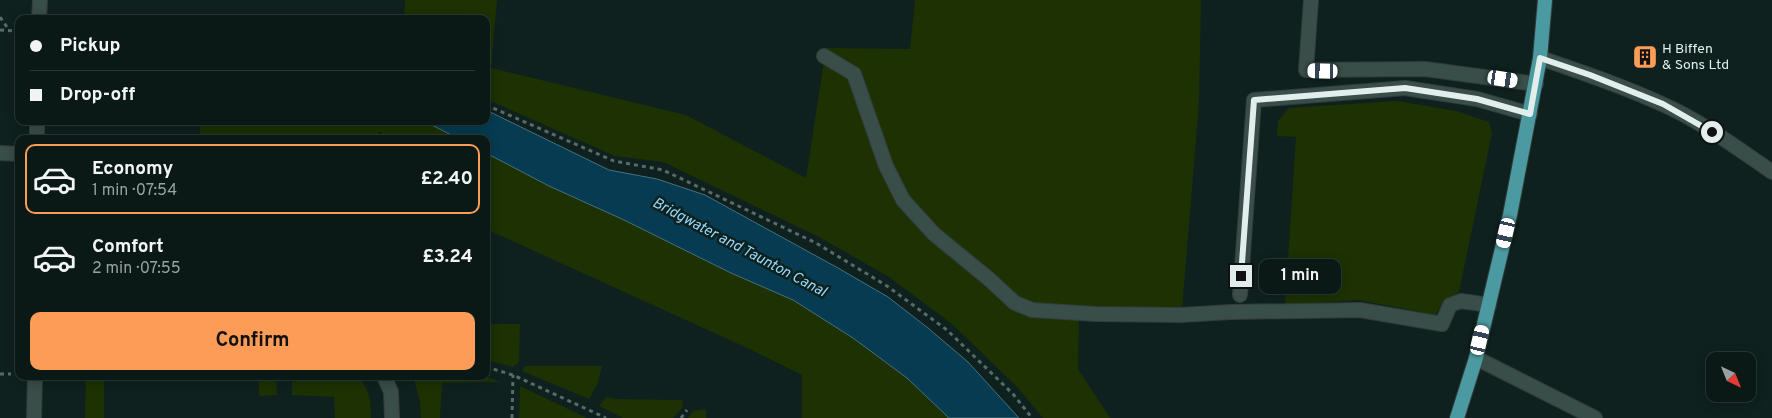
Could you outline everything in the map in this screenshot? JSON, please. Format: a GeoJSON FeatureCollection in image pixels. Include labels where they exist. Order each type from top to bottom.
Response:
{"type":"FeatureCollection","features":[{"type":"Feature","properties":{"kind":"main road"},"geometry":{"type":"LineString","coordinates":[[1457,418],[1476,358],[1510,215],[1536,84],[1545,0]]}},
{"type":"Feature","properties":{"kind":"street"},"geometry":{"type":"LineString","coordinates":[[39,15],[40,0]]}},
{"type":"Feature","properties":{"kind":"street"},"geometry":{"type":"LineString","coordinates":[[1311,0],[1306,70],[1425,69],[1536,84]]}},
{"type":"Feature","properties":{"kind":"street"},"geometry":{"type":"LineString","coordinates":[[824,56],[854,74],[886,166],[903,200],[934,234],[990,279],[1015,303],[1032,310],[1096,314],[1181,315],[1231,312],[1360,310],[1442,324],[1450,305],[1461,301],[1489,305]]}},
{"type":"Feature","properties":{"kind":"street"},"geometry":{"type":"LineString","coordinates":[[1540,58],[1590,75],[1663,104],[1712,132],[1772,172]]}},
{"type":"Feature","properties":{"kind":"street"},"geometry":{"type":"LineString","coordinates":[[1240,295],[1254,100],[1405,88],[1477,99],[1530,114]]}},
{"type":"Feature","properties":{"kind":"street"},"geometry":{"type":"LineString","coordinates":[[0,153],[15,154]]}},
{"type":"Feature","properties":{"kind":"street"},"geometry":{"type":"LineString","coordinates":[[1476,358],[1595,418]]}},
{"type":"Feature","properties":{"kind":"street"},"geometry":{"type":"LineString","coordinates":[[34,418],[35,380]]}},
{"type":"Feature","properties":{"kind":"street"},"geometry":{"type":"LineString","coordinates":[[386,380],[391,392],[392,418]]}},
{"type":"Feature","properties":{"kind":"path"},"geometry":{"type":"LineString","coordinates":[[0,17],[9,30]]}},
{"type":"Feature","properties":{"kind":"path"},"geometry":{"type":"LineString","coordinates":[[0,30],[15,31]]}},
{"type":"Feature","properties":{"kind":"path"},"geometry":{"type":"LineString","coordinates":[[490,107],[614,161],[664,170],[816,243],[887,286],[947,330],[1013,394],[1032,418]]}},
{"type":"Feature","properties":{"kind":"path"},"geometry":{"type":"LineString","coordinates":[[490,368],[513,375],[606,418]]}},
{"type":"Feature","properties":{"kind":"path"},"geometry":{"type":"LineString","coordinates":[[512,418],[513,375]]}},
{"type":"Feature","properties":{"kind":"path"},"geometry":{"type":"LineString","coordinates":[[681,418],[687,410]]}},
{"type":"Feature","properties":{"kind":"green space"},"geometry":{"type":"Polygon","coordinates":[[[405,0],[497,0],[491,68],[686,115],[806,178],[826,48],[910,49],[915,0],[1201,0],[1199,103],[1182,309],[1079,320],[1078,369],[1110,418],[1043,418],[1018,388],[952,324],[889,277],[819,237],[663,162],[615,156],[490,101],[490,15],[404,15],[405,0]]]}},
{"type":"Feature","properties":{"kind":"green space"},"geometry":{"type":"Polygon","coordinates":[[[1397,101],[1456,111],[1489,122],[1492,133],[1459,292],[1443,301],[1435,317],[1417,311],[1358,300],[1285,305],[1296,137],[1277,136],[1278,121],[1289,108],[1397,101]]]}},
{"type":"Feature","properties":{"kind":"green space"},"geometry":{"type":"Polygon","coordinates":[[[200,125],[432,125],[451,135],[382,135],[379,131],[378,135],[200,135],[200,125]]]}},
{"type":"Feature","properties":{"kind":"green space"},"geometry":{"type":"Polygon","coordinates":[[[490,155],[549,186],[624,220],[731,273],[793,300],[853,338],[907,378],[949,418],[802,418],[802,375],[745,347],[490,231],[490,155]]]}},
{"type":"Feature","properties":{"kind":"green space"},"geometry":{"type":"Polygon","coordinates":[[[490,324],[520,324],[519,362],[513,367],[490,361],[490,324]]]}},
{"type":"Feature","properties":{"kind":"green space"},"geometry":{"type":"Polygon","coordinates":[[[525,366],[602,366],[597,385],[589,399],[522,371],[525,366]]]}},
{"type":"Feature","properties":{"kind":"green space"},"geometry":{"type":"Polygon","coordinates":[[[490,378],[500,382],[442,383],[440,418],[421,418],[420,402],[414,380],[490,380],[490,378]]]}},
{"type":"Feature","properties":{"kind":"green space"},"geometry":{"type":"Polygon","coordinates":[[[86,380],[104,380],[104,418],[85,418],[86,380]]]}},
{"type":"Feature","properties":{"kind":"green space"},"geometry":{"type":"Polygon","coordinates":[[[259,380],[276,380],[277,395],[259,396],[259,380]]]}},
{"type":"Feature","properties":{"kind":"green space"},"geometry":{"type":"Polygon","coordinates":[[[292,380],[361,380],[369,396],[371,418],[335,418],[334,397],[292,395],[292,380]]]}},
{"type":"Feature","properties":{"kind":"green space"},"geometry":{"type":"Polygon","coordinates":[[[520,386],[587,418],[519,418],[520,386]]]}},
{"type":"Feature","properties":{"kind":"green space"},"geometry":{"type":"Polygon","coordinates":[[[606,397],[615,399],[682,400],[683,407],[673,418],[623,418],[599,406],[606,397]]]}},
{"type":"Feature","properties":{"kind":"green space"},"geometry":{"type":"Polygon","coordinates":[[[706,409],[706,418],[688,418],[693,411],[706,409]]]}},
{"type":"Feature","properties":{"kind":"water","name":"Bridgwater and Taunton Canal"},"geometry":{"type":"Polygon","coordinates":[[[490,112],[609,170],[657,179],[705,195],[888,297],[968,362],[1019,418],[949,418],[907,378],[853,338],[793,300],[731,273],[624,220],[549,186],[490,155],[490,135],[451,135],[432,125],[490,125],[490,112]]]}},
{"type":"Feature","properties":{"kind":"place","name":"H Biffen & Sons Ltd"},"geometry":{"type":"Point","coordinates":[1645,57]}},
{"type":"Feature","properties":{"kind":"route"},"geometry":{"type":"LineString","coordinates":[[1241,276],[1254,100],[1405,88],[1477,99],[1530,114],[1540,58],[1590,75],[1663,104],[1712,132]]}}]}
